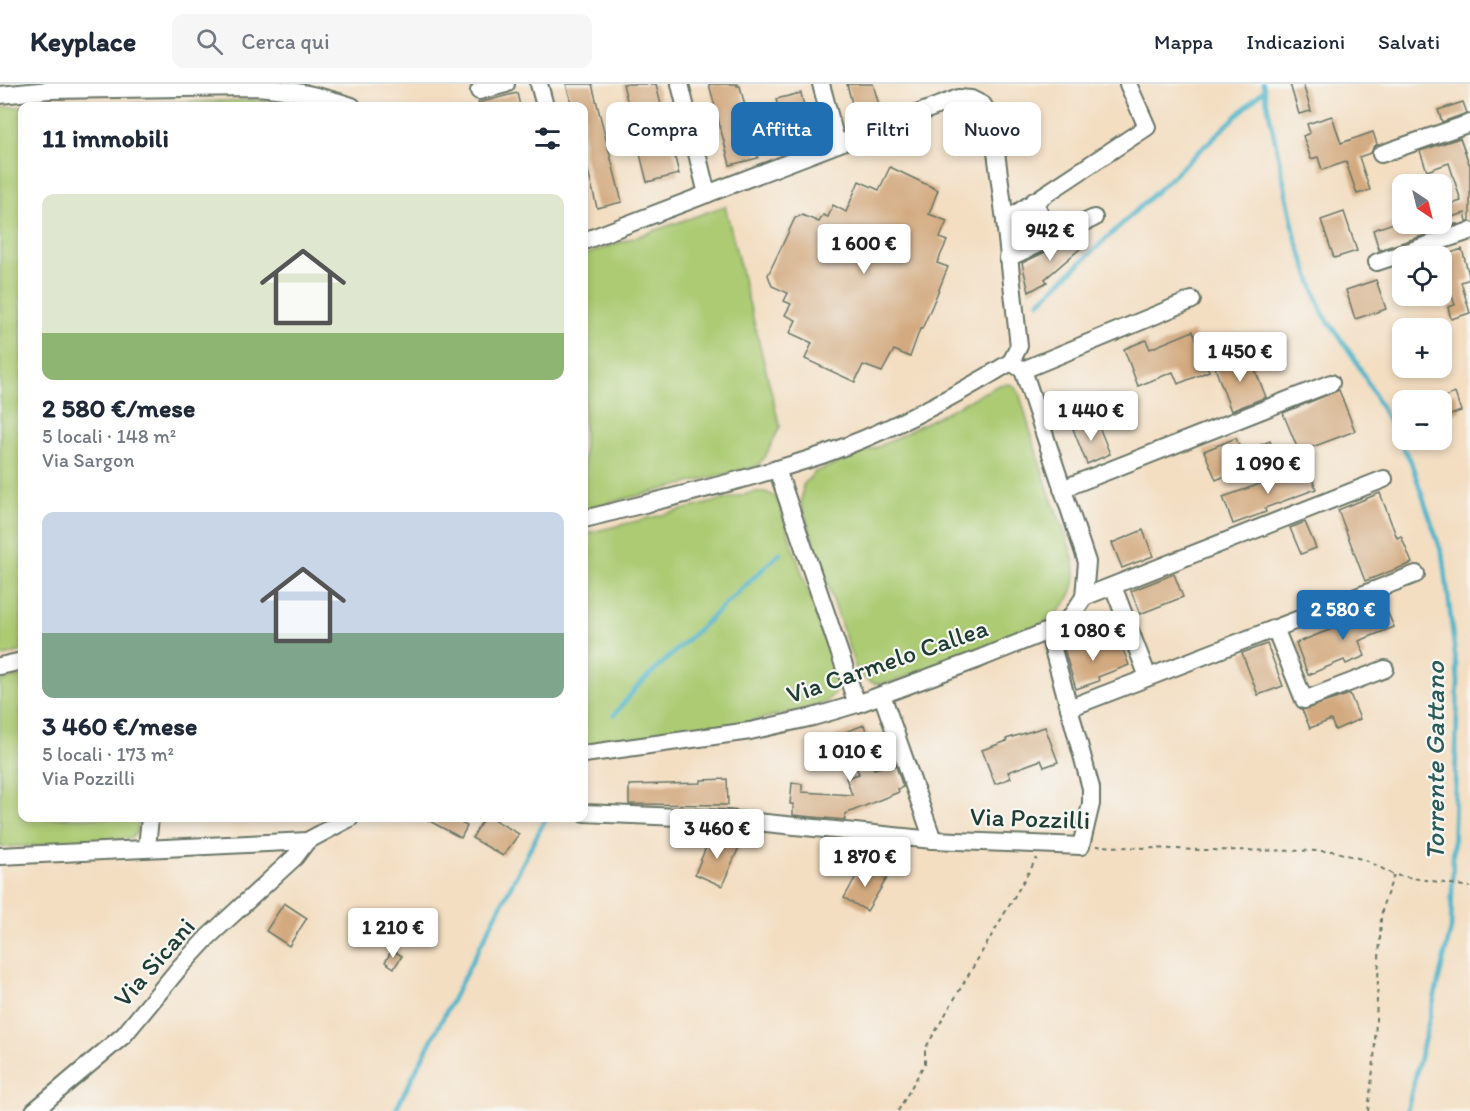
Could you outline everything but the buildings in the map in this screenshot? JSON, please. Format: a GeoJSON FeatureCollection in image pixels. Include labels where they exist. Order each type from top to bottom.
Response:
{"type":"FeatureCollection","features":[{"type":"Feature","properties":{"kind":"street"},"geometry":{"type":"LineString","coordinates":[[479,91],[506,84]]}},
{"type":"Feature","properties":{"kind":"street"},"geometry":{"type":"LineString","coordinates":[[539,84],[544,102]]}},
{"type":"Feature","properties":{"kind":"street"},"geometry":{"type":"LineString","coordinates":[[680,84],[707,194]]}},
{"type":"Feature","properties":{"kind":"street"},"geometry":{"type":"LineString","coordinates":[[821,84],[837,144]]}},
{"type":"Feature","properties":{"kind":"street"},"geometry":{"type":"LineString","coordinates":[[1005,220],[1147,127],[1128,84]]}},
{"type":"Feature","properties":{"kind":"street"},"geometry":{"type":"LineString","coordinates":[[5,91],[34,88],[250,86],[277,88],[340,102]]}},
{"type":"Feature","properties":{"kind":"street"},"geometry":{"type":"LineString","coordinates":[[588,239],[957,98],[972,99],[983,105],[992,121],[1019,345],[1017,366],[1087,562],[1084,597],[1384,479]]}},
{"type":"Feature","properties":{"kind":"street"},"geometry":{"type":"LineString","coordinates":[[1381,154],[1470,123]]}},
{"type":"Feature","properties":{"kind":"street"},"geometry":{"type":"LineString","coordinates":[[1034,201],[1052,238]]}},
{"type":"Feature","properties":{"kind":"street"},"geometry":{"type":"LineString","coordinates":[[1008,258],[1094,218]]}},
{"type":"Feature","properties":{"kind":"street"},"geometry":{"type":"LineString","coordinates":[[1377,262],[1470,231]]}},
{"type":"Feature","properties":{"kind":"street"},"geometry":{"type":"LineString","coordinates":[[588,518],[777,469],[825,454],[908,419],[1017,366],[1192,300]]}},
{"type":"Feature","properties":{"kind":"street"},"geometry":{"type":"LineString","coordinates":[[1062,489],[1331,383]]}},
{"type":"Feature","properties":{"kind":"street"},"geometry":{"type":"LineString","coordinates":[[777,469],[857,704]]}},
{"type":"Feature","properties":{"kind":"street"},"geometry":{"type":"LineString","coordinates":[[1069,708],[1416,574]]}},
{"type":"Feature","properties":{"kind":"street"},"geometry":{"type":"LineString","coordinates":[[1113,586],[1148,677]]}},
{"type":"Feature","properties":{"kind":"street","name":"Via Carmelo Callea"},"geometry":{"type":"LineString","coordinates":[[588,753],[750,731],[813,717],[857,704],[1048,631],[1070,618],[1084,597]]}},
{"type":"Feature","properties":{"kind":"street"},"geometry":{"type":"LineString","coordinates":[[1275,628],[1304,700],[1385,669]]}},
{"type":"Feature","properties":{"kind":"street"},"geometry":{"type":"LineString","coordinates":[[1048,631],[1091,788],[1091,804],[1081,846]]}},
{"type":"Feature","properties":{"kind":"street"},"geometry":{"type":"LineString","coordinates":[[0,666],[18,662]]}},
{"type":"Feature","properties":{"kind":"street"},"geometry":{"type":"LineString","coordinates":[[882,695],[933,840]]}},
{"type":"Feature","properties":{"kind":"street","name":"Via Pozzilli"},"geometry":{"type":"LineString","coordinates":[[588,813],[727,819],[933,840],[1081,846]]}},
{"type":"Feature","properties":{"kind":"street"},"geometry":{"type":"LineString","coordinates":[[147,847],[150,822]]}},
{"type":"Feature","properties":{"kind":"street"},"geometry":{"type":"LineString","coordinates":[[0,856],[147,847],[307,841],[343,822]]}},
{"type":"Feature","properties":{"kind":"street","name":"Via Sicani"},"geometry":{"type":"LineString","coordinates":[[34,1111],[124,1035],[194,952],[295,857],[307,841]]}},
{"type":"Feature","properties":{"kind":"path"},"geometry":{"type":"LineString","coordinates":[[898,1111],[925,1063],[925,1049],[1044,844]]}},
{"type":"Feature","properties":{"kind":"path","name":"Via Pozzilli"},"geometry":{"type":"LineString","coordinates":[[1081,846],[1333,851],[1368,861],[1394,875],[1470,887]]}},
{"type":"Feature","properties":{"kind":"path"},"geometry":{"type":"LineString","coordinates":[[1368,1111],[1374,1061],[1381,918],[1383,905],[1394,875]]}},
{"type":"Feature","properties":{"kind":"green space"},"geometry":{"type":"Polygon","coordinates":[[[255,100],[276,102],[184,102],[255,100]]]}},
{"type":"Feature","properties":{"kind":"green space"},"geometry":{"type":"Polygon","coordinates":[[[18,107],[18,652],[0,657],[0,108],[18,107]]]}},
{"type":"Feature","properties":{"kind":"green space"},"geometry":{"type":"Polygon","coordinates":[[[725,206],[780,427],[765,457],[757,466],[588,508],[588,254],[725,206]]]}},
{"type":"Feature","properties":{"kind":"green space"},"geometry":{"type":"Polygon","coordinates":[[[1011,384],[1019,392],[1051,498],[1073,558],[1075,577],[1072,592],[1060,610],[1042,624],[892,682],[880,684],[870,682],[855,666],[801,504],[803,485],[815,472],[880,446],[999,385],[1011,384]]]}},
{"type":"Feature","properties":{"kind":"green space"},"geometry":{"type":"Polygon","coordinates":[[[762,491],[774,496],[778,502],[838,681],[835,692],[826,702],[814,707],[747,722],[588,745],[588,533],[755,492],[762,491]]]}},
{"type":"Feature","properties":{"kind":"green space"},"geometry":{"type":"Polygon","coordinates":[[[18,677],[18,822],[138,822],[137,832],[131,838],[74,844],[0,847],[0,681],[18,677]]]}},
{"type":"Feature","properties":{"kind":"waterway","name":"Torrente Gattano"},"geometry":{"type":"LineString","coordinates":[[1263,84],[1296,239],[1322,312],[1356,361],[1411,462],[1444,560],[1458,681],[1451,929],[1407,1111]]}},
{"type":"Feature","properties":{"kind":"waterway"},"geometry":{"type":"LineString","coordinates":[[1039,302],[1264,90]]}},
{"type":"Feature","properties":{"kind":"waterway"},"geometry":{"type":"LineString","coordinates":[[614,715],[637,687],[780,553]]}},
{"type":"Feature","properties":{"kind":"waterway"},"geometry":{"type":"LineString","coordinates":[[395,1111],[544,822]]}}]}
